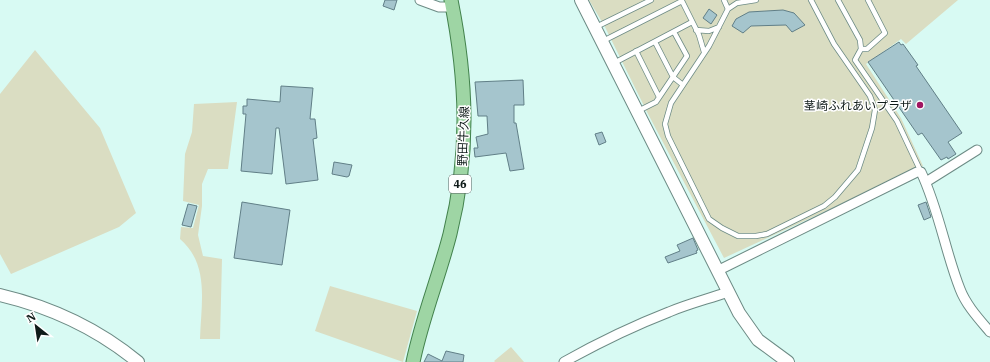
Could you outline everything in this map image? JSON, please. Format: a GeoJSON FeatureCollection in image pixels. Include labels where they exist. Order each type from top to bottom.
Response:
{"type":"FeatureCollection","features":[{"type":"Feature","properties":{"kind":"main road","name":"野田牛久線"},"geometry":{"type":"LineString","coordinates":[[413,362],[417,340],[449,235],[458,198],[463,158],[465,115],[464,81],[461,52],[452,4]]}},
{"type":"Feature","properties":{"kind":"street"},"geometry":{"type":"LineString","coordinates":[[420,0],[439,6],[452,4]]}},
{"type":"Feature","properties":{"kind":"street"},"geometry":{"type":"LineString","coordinates":[[581,0],[596,27],[717,271],[748,328],[758,340],[788,362]]}},
{"type":"Feature","properties":{"kind":"street"},"geometry":{"type":"LineString","coordinates":[[926,182],[978,150]]}},
{"type":"Feature","properties":{"kind":"street"},"geometry":{"type":"LineString","coordinates":[[717,271],[917,172],[921,172],[926,182],[960,290],[970,307],[990,332]]}},
{"type":"Feature","properties":{"kind":"street"},"geometry":{"type":"LineString","coordinates":[[564,362],[596,344],[654,318],[728,292]]}},
{"type":"Feature","properties":{"kind":"street"},"geometry":{"type":"LineString","coordinates":[[0,295],[24,300],[74,320],[122,349],[138,362]]}},
{"type":"Feature","properties":{"kind":"lane"},"geometry":{"type":"LineString","coordinates":[[596,27],[651,0]]}},
{"type":"Feature","properties":{"kind":"lane"},"geometry":{"type":"LineString","coordinates":[[603,41],[682,0],[696,30],[704,52]]}},
{"type":"Feature","properties":{"kind":"lane"},"geometry":{"type":"LineString","coordinates":[[724,0],[728,9]]}},
{"type":"Feature","properties":{"kind":"lane"},"geometry":{"type":"LineString","coordinates":[[756,0],[737,4],[728,9],[704,52],[671,103],[665,124],[668,136],[709,218],[722,228],[738,236],[756,236],[767,234],[824,206],[835,197],[858,170],[872,128],[875,110],[870,96],[834,44],[811,0]]}},
{"type":"Feature","properties":{"kind":"lane"},"geometry":{"type":"LineString","coordinates":[[838,0],[860,40],[862,49],[855,60],[897,121],[921,172]]}},
{"type":"Feature","properties":{"kind":"lane"},"geometry":{"type":"LineString","coordinates":[[862,49],[867,49],[885,33],[868,0]]}},
{"type":"Feature","properties":{"kind":"lane"},"geometry":{"type":"LineString","coordinates":[[614,63],[692,22]]}},
{"type":"Feature","properties":{"kind":"lane"},"geometry":{"type":"LineString","coordinates":[[696,30],[709,31],[719,27]]}},
{"type":"Feature","properties":{"kind":"lane"},"geometry":{"type":"LineString","coordinates":[[638,111],[656,102],[687,56],[674,32]]}},
{"type":"Feature","properties":{"kind":"lane"},"geometry":{"type":"LineString","coordinates":[[655,42],[673,77],[683,85]]}},
{"type":"Feature","properties":{"kind":"lane"},"geometry":{"type":"LineString","coordinates":[[636,52],[659,97]]}},
{"type":"Feature","properties":{"kind":"green space"},"geometry":{"type":"Polygon","coordinates":[[[589,0],[958,0],[906,44],[901,39],[866,64],[901,118],[923,166],[724,258],[647,112],[605,27],[589,0]]]}},
{"type":"Feature","properties":{"kind":"green space"},"geometry":{"type":"Polygon","coordinates":[[[35,50],[100,128],[136,213],[119,227],[11,274],[0,254],[0,94],[35,50]]]}},
{"type":"Feature","properties":{"kind":"green space"},"geometry":{"type":"Polygon","coordinates":[[[237,102],[228,169],[208,169],[202,184],[202,206],[198,235],[203,256],[222,259],[220,339],[200,339],[202,285],[200,273],[190,249],[180,239],[181,227],[193,228],[199,205],[183,201],[185,154],[192,132],[194,104],[237,102]]]}},
{"type":"Feature","properties":{"kind":"green space"},"geometry":{"type":"Polygon","coordinates":[[[330,286],[417,311],[403,362],[315,331],[330,286]]]}},
{"type":"Feature","properties":{"kind":"green space"},"geometry":{"type":"Polygon","coordinates":[[[511,347],[524,362],[494,361],[511,347]]]}},
{"type":"Feature","properties":{"kind":"building"},"geometry":{"type":"Polygon","coordinates":[[[385,0],[397,0],[394,10],[383,6],[385,0]]]}},
{"type":"Feature","properties":{"kind":"building"},"geometry":{"type":"Polygon","coordinates":[[[709,9],[717,15],[711,24],[703,18],[709,9]]]}},
{"type":"Feature","properties":{"kind":"building"},"geometry":{"type":"Polygon","coordinates":[[[783,10],[794,13],[805,25],[792,32],[786,25],[751,26],[743,33],[732,26],[736,19],[749,12],[783,10]]]}},
{"type":"Feature","properties":{"kind":"building","name":"茎崎ふれあいプラザ"},"geometry":{"type":"Polygon","coordinates":[[[899,42],[901,45],[903,44],[918,65],[916,66],[962,133],[948,142],[956,154],[948,159],[947,157],[941,160],[922,133],[918,135],[868,62],[899,42]]]}},
{"type":"Feature","properties":{"kind":"building"},"geometry":{"type":"Polygon","coordinates":[[[523,80],[524,105],[514,105],[514,123],[516,123],[524,169],[510,171],[506,153],[475,157],[474,148],[478,148],[476,137],[488,134],[487,116],[478,116],[475,82],[523,80]]]}},
{"type":"Feature","properties":{"kind":"building"},"geometry":{"type":"Polygon","coordinates":[[[281,86],[313,88],[310,119],[315,119],[317,138],[313,139],[318,180],[286,184],[279,128],[276,128],[272,174],[241,171],[246,114],[243,114],[243,106],[247,106],[247,99],[280,102],[281,86]]]}},
{"type":"Feature","properties":{"kind":"building"},"geometry":{"type":"Polygon","coordinates":[[[602,132],[606,142],[599,145],[595,134],[602,132]]]}},
{"type":"Feature","properties":{"kind":"building"},"geometry":{"type":"Polygon","coordinates":[[[334,162],[352,165],[349,176],[347,177],[332,174],[334,162]]]}},
{"type":"Feature","properties":{"kind":"building"},"geometry":{"type":"Polygon","coordinates":[[[242,202],[290,210],[282,265],[234,258],[242,202]]]}},
{"type":"Feature","properties":{"kind":"building"},"geometry":{"type":"Polygon","coordinates":[[[926,202],[931,217],[924,220],[918,205],[926,202]]]}},
{"type":"Feature","properties":{"kind":"building"},"geometry":{"type":"Polygon","coordinates":[[[188,204],[197,206],[191,227],[182,225],[188,204]]]}},
{"type":"Feature","properties":{"kind":"building"},"geometry":{"type":"Polygon","coordinates":[[[693,238],[698,250],[696,251],[697,253],[668,263],[665,257],[680,251],[677,245],[693,238]]]}},
{"type":"Feature","properties":{"kind":"building"},"geometry":{"type":"Polygon","coordinates":[[[446,351],[464,355],[463,362],[424,362],[428,354],[442,361],[446,351]]]}},
{"type":"Feature","properties":{"kind":"place","name":"茎崎ふれあいプラザ"},"geometry":{"type":"Point","coordinates":[920,105]}}]}
